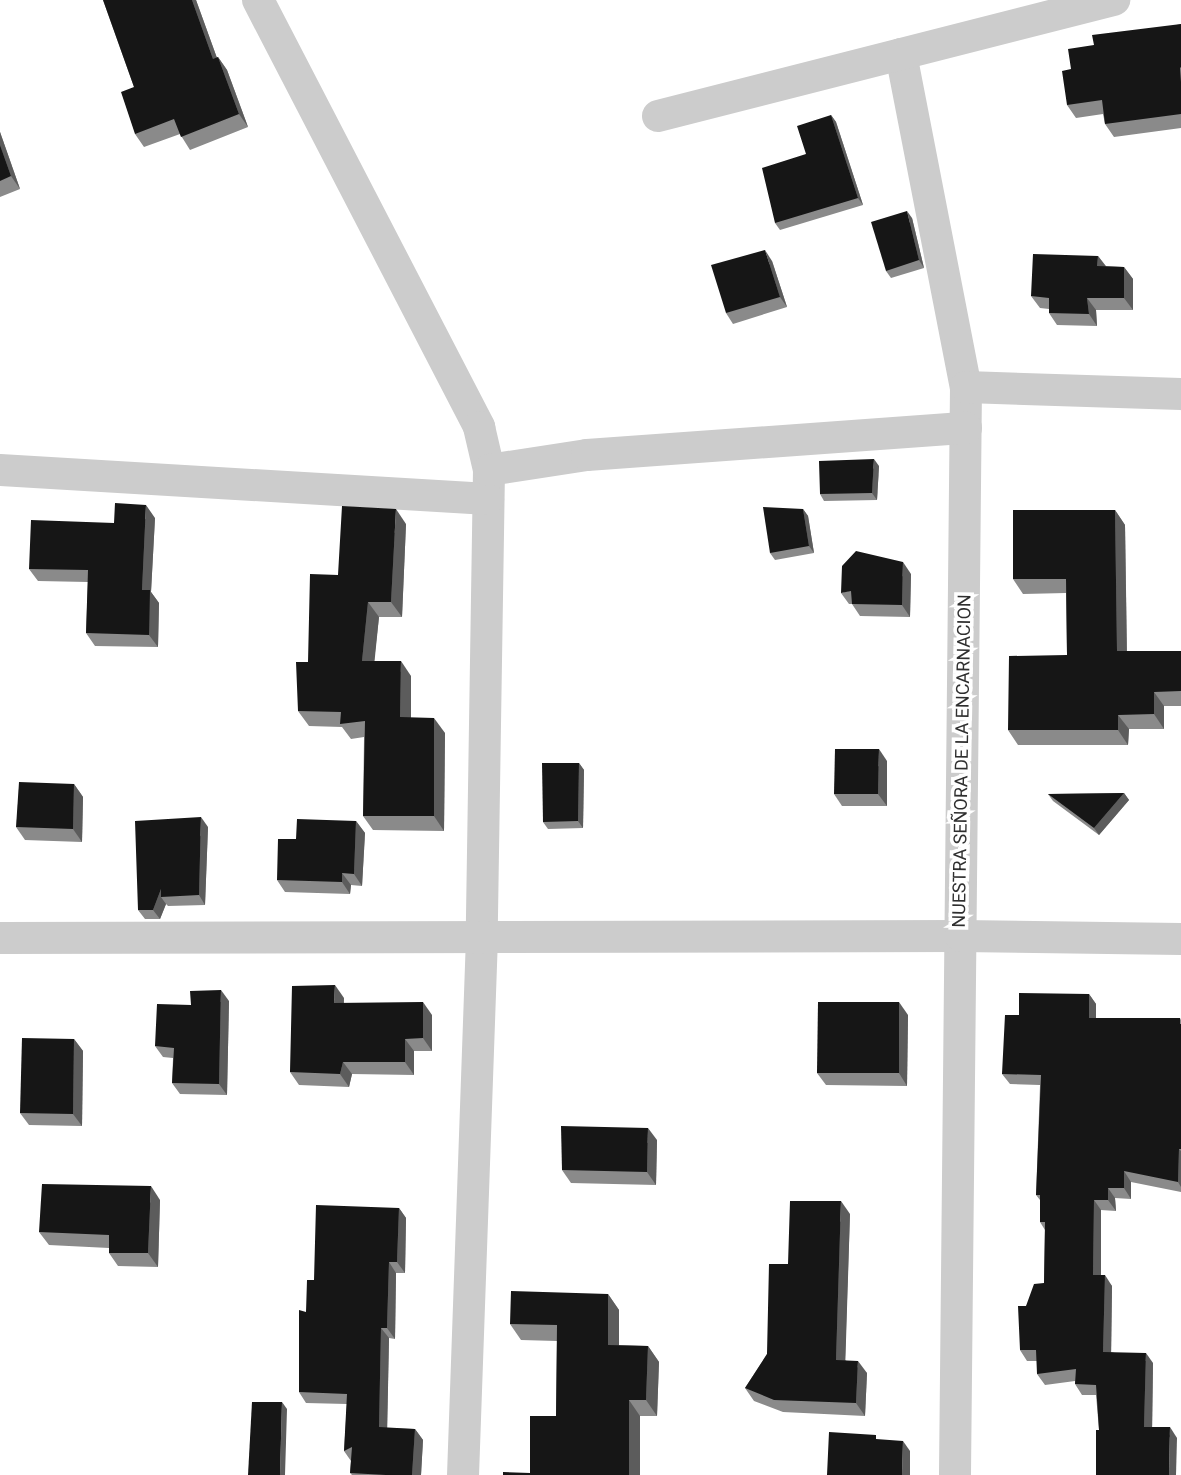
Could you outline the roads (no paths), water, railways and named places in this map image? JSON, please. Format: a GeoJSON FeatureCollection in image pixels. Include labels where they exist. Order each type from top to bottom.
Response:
{"type":"FeatureCollection","features":[{"type":"Feature","properties":{"kind":"street"},"geometry":{"type":"LineString","coordinates":[[258,0],[479,427],[489,484],[482,937],[463,1475]]}},
{"type":"Feature","properties":{"kind":"street"},"geometry":{"type":"LineString","coordinates":[[658,116],[1114,0]]}},
{"type":"Feature","properties":{"kind":"street","name":"NUESTRA SEÑORA DE LA ENCARNACION"},"geometry":{"type":"LineString","coordinates":[[901,54],[966,387],[955,1475]]}},
{"type":"Feature","properties":{"kind":"street"},"geometry":{"type":"LineString","coordinates":[[966,387],[1181,394]]}},
{"type":"Feature","properties":{"kind":"street"},"geometry":{"type":"LineString","coordinates":[[0,470],[489,484],[587,455],[965,428]]}},
{"type":"Feature","properties":{"kind":"street"},"geometry":{"type":"LineString","coordinates":[[0,938],[961,936],[1181,939]]}}]}
